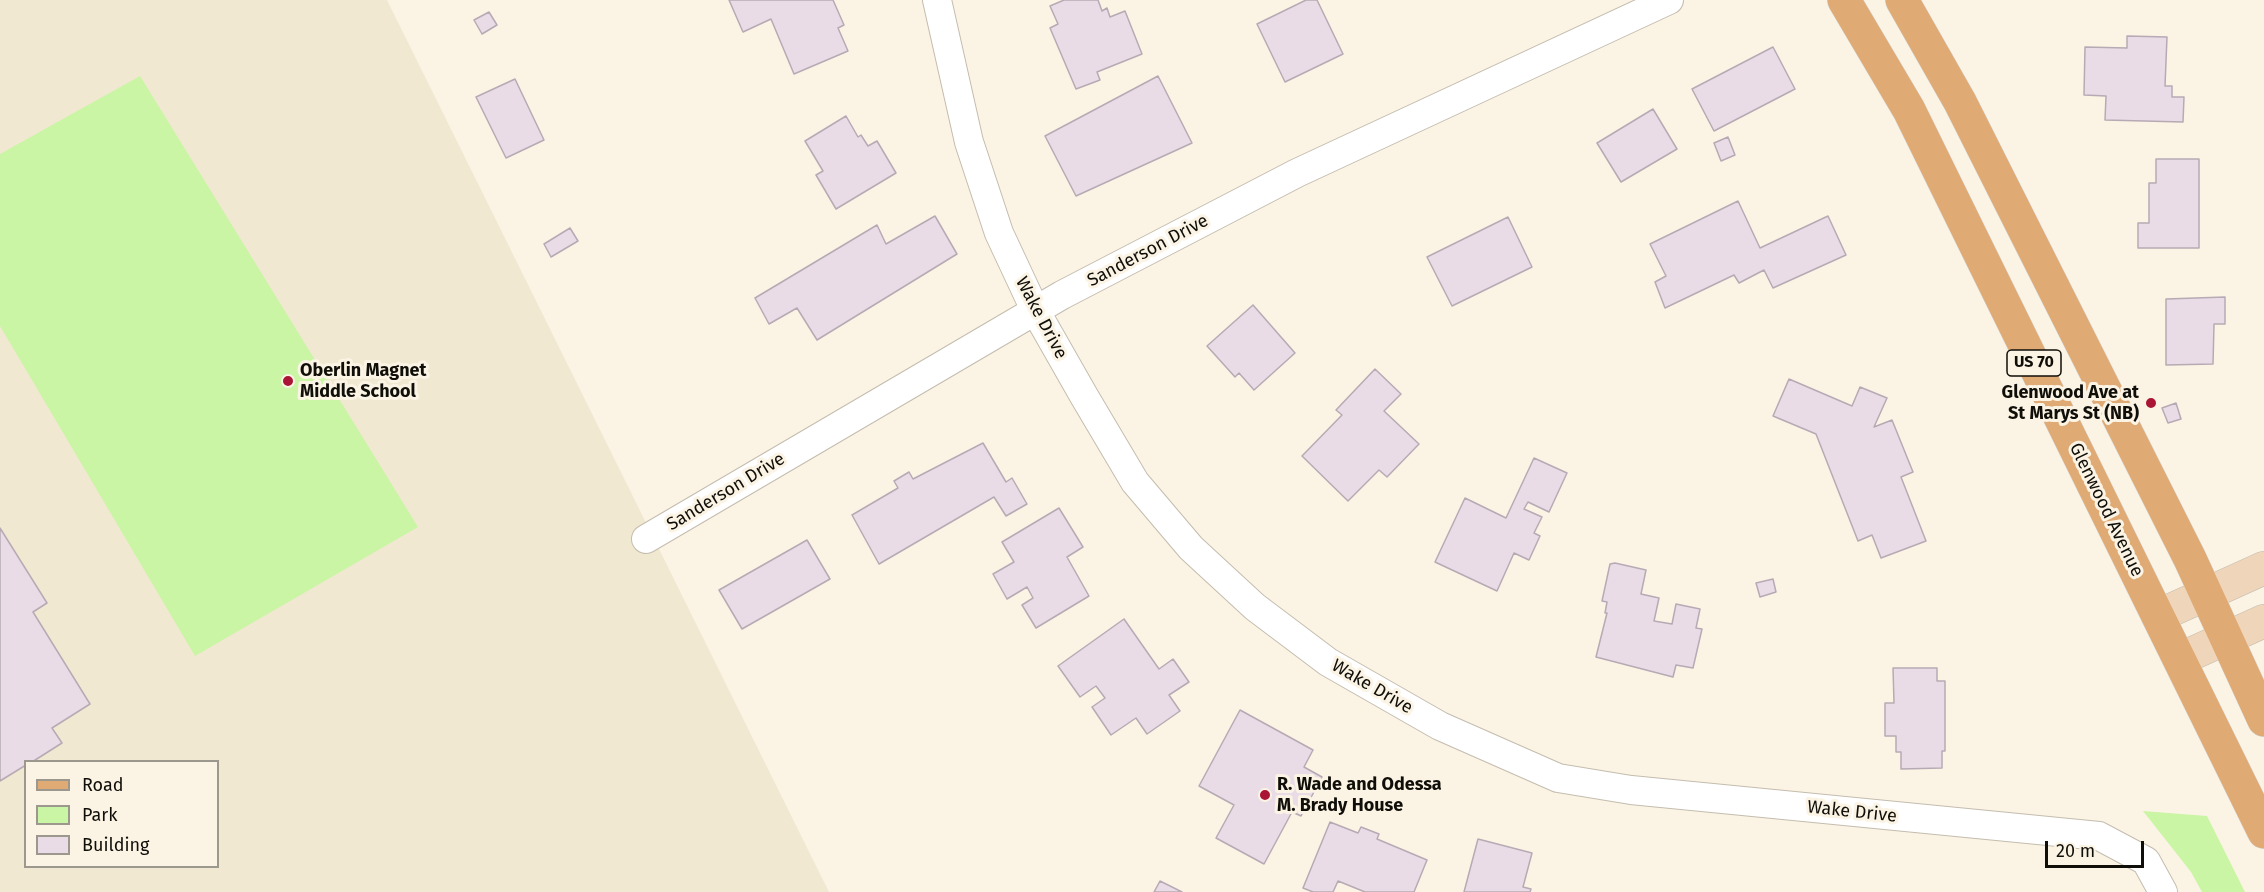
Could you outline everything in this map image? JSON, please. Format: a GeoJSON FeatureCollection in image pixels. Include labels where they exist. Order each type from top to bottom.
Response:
{"type":"FeatureCollection","features":[{"type":"Feature","properties":{"kind":"main road","name":"Glenwood Avenue"},"geometry":{"type":"LineString","coordinates":[[1844,0],[1910,110],[2264,832]]}},
{"type":"Feature","properties":{"kind":"main road","name":"US 70"},"geometry":{"type":"LineString","coordinates":[[1902,0],[1960,102],[2206,596],[2264,720]]}},
{"type":"Feature","properties":{"kind":"main road"},"geometry":{"type":"LineString","coordinates":[[2158,616],[2264,568]]}},
{"type":"Feature","properties":{"kind":"main road"},"geometry":{"type":"LineString","coordinates":[[2180,659],[2264,621]]}},
{"type":"Feature","properties":{"kind":"street","name":"Wake Drive"},"geometry":{"type":"LineString","coordinates":[[937,0],[969,142],[999,233],[1035,310],[1135,482],[1191,548],[1255,607],[1328,662],[1440,726],[1558,778],[1631,790],[2099,836],[2146,861],[2163,892]]}},
{"type":"Feature","properties":{"kind":"street","name":"Sanderson Drive"},"geometry":{"type":"LineString","coordinates":[[646,539],[1035,310],[1297,173],[1669,0]]}},
{"type":"Feature","properties":{"kind":"shaded area","name":"Oberlin Magnet Middle School"},"geometry":{"type":"Polygon","coordinates":[[[0,0],[387,0],[829,892],[0,892],[0,0]]]}},
{"type":"Feature","properties":{"kind":"green space"},"geometry":{"type":"Polygon","coordinates":[[[140,76],[418,527],[195,656],[0,326],[0,154],[140,76]]]}},
{"type":"Feature","properties":{"kind":"green space"},"geometry":{"type":"Polygon","coordinates":[[[2143,811],[2207,816],[2245,892],[2202,892],[2191,872],[2143,811]]]}},
{"type":"Feature","properties":{"kind":"building"},"geometry":{"type":"Polygon","coordinates":[[[729,0],[833,0],[844,25],[838,28],[848,51],[794,74],[771,19],[743,32],[729,0]]]}},
{"type":"Feature","properties":{"kind":"building"},"geometry":{"type":"Polygon","coordinates":[[[1064,0],[1098,0],[1102,11],[1107,8],[1110,17],[1125,11],[1142,54],[1097,72],[1100,80],[1076,89],[1050,28],[1058,24],[1050,6],[1064,0]]]}},
{"type":"Feature","properties":{"kind":"building"},"geometry":{"type":"Polygon","coordinates":[[[1306,0],[1317,0],[1343,54],[1285,82],[1257,24],[1306,0]]]}},
{"type":"Feature","properties":{"kind":"building"},"geometry":{"type":"Polygon","coordinates":[[[489,12],[497,25],[482,34],[474,20],[489,12]]]}},
{"type":"Feature","properties":{"kind":"building"},"geometry":{"type":"Polygon","coordinates":[[[2127,36],[2167,37],[2165,86],[2172,86],[2172,97],[2184,97],[2183,122],[2105,120],[2106,96],[2084,95],[2085,47],[2127,48],[2127,36]]]}},
{"type":"Feature","properties":{"kind":"building"},"geometry":{"type":"Polygon","coordinates":[[[1773,47],[1795,89],[1714,131],[1692,89],[1773,47]]]}},
{"type":"Feature","properties":{"kind":"building"},"geometry":{"type":"Polygon","coordinates":[[[1158,76],[1192,143],[1076,196],[1045,136],[1158,76]]]}},
{"type":"Feature","properties":{"kind":"building"},"geometry":{"type":"Polygon","coordinates":[[[515,79],[544,140],[506,158],[476,97],[515,79]]]}},
{"type":"Feature","properties":{"kind":"building"},"geometry":{"type":"Polygon","coordinates":[[[1653,109],[1677,149],[1621,182],[1597,143],[1653,109]]]}},
{"type":"Feature","properties":{"kind":"building"},"geometry":{"type":"Polygon","coordinates":[[[846,116],[858,137],[861,135],[868,146],[877,141],[896,173],[836,209],[816,175],[823,171],[805,141],[846,116]]]}},
{"type":"Feature","properties":{"kind":"building"},"geometry":{"type":"Polygon","coordinates":[[[1728,137],[1735,155],[1721,161],[1714,143],[1728,137]]]}},
{"type":"Feature","properties":{"kind":"building"},"geometry":{"type":"Polygon","coordinates":[[[2156,159],[2199,159],[2199,248],[2138,248],[2138,223],[2149,223],[2149,183],[2156,183],[2156,159]]]}},
{"type":"Feature","properties":{"kind":"building"},"geometry":{"type":"Polygon","coordinates":[[[1738,201],[1760,248],[1828,216],[1846,255],[1773,288],[1764,270],[1739,283],[1734,275],[1665,308],[1655,282],[1666,276],[1650,244],[1738,201]]]}},
{"type":"Feature","properties":{"kind":"building"},"geometry":{"type":"Polygon","coordinates":[[[935,216],[957,254],[817,340],[797,308],[769,324],[755,298],[877,225],[886,244],[935,216]]]}},
{"type":"Feature","properties":{"kind":"building"},"geometry":{"type":"Polygon","coordinates":[[[1508,217],[1532,267],[1452,306],[1427,257],[1508,217]]]}},
{"type":"Feature","properties":{"kind":"building"},"geometry":{"type":"Polygon","coordinates":[[[570,228],[578,241],[551,257],[544,244],[570,228]]]}},
{"type":"Feature","properties":{"kind":"building"},"geometry":{"type":"Polygon","coordinates":[[[2225,297],[2225,324],[2214,324],[2213,364],[2166,365],[2166,299],[2225,297]]]}},
{"type":"Feature","properties":{"kind":"building"},"geometry":{"type":"Polygon","coordinates":[[[1253,305],[1295,353],[1254,390],[1239,373],[1235,377],[1207,346],[1253,305]]]}},
{"type":"Feature","properties":{"kind":"building"},"geometry":{"type":"Polygon","coordinates":[[[1375,369],[1401,394],[1384,411],[1419,444],[1387,477],[1379,470],[1348,501],[1302,456],[1342,415],[1336,410],[1375,369]]]}},
{"type":"Feature","properties":{"kind":"building"},"geometry":{"type":"Polygon","coordinates":[[[1789,379],[1852,406],[1860,387],[1887,398],[1874,427],[1892,420],[1913,472],[1901,477],[1926,541],[1881,558],[1872,535],[1858,541],[1816,434],[1773,416],[1789,379]]]}},
{"type":"Feature","properties":{"kind":"building"},"geometry":{"type":"Polygon","coordinates":[[[2176,403],[2181,419],[2168,423],[2162,408],[2176,403]]]}},
{"type":"Feature","properties":{"kind":"building"},"geometry":{"type":"Polygon","coordinates":[[[983,443],[1006,482],[1012,478],[1027,504],[1006,516],[994,497],[879,564],[852,515],[898,488],[894,481],[909,472],[913,479],[983,443]]]}},
{"type":"Feature","properties":{"kind":"building"},"geometry":{"type":"Polygon","coordinates":[[[1534,458],[1567,473],[1549,512],[1528,502],[1524,509],[1542,517],[1534,533],[1540,536],[1529,560],[1514,553],[1497,591],[1435,562],[1465,498],[1506,518],[1534,458]]]}},
{"type":"Feature","properties":{"kind":"building"},"geometry":{"type":"Polygon","coordinates":[[[1059,508],[1083,547],[1067,557],[1089,596],[1036,628],[1022,605],[1033,598],[1027,587],[1007,599],[993,574],[1014,562],[1002,542],[1059,508]]]}},
{"type":"Feature","properties":{"kind":"building"},"geometry":{"type":"Polygon","coordinates":[[[0,528],[47,603],[33,612],[90,704],[52,728],[62,743],[35,760],[24,760],[24,766],[0,781],[0,528]]]}},
{"type":"Feature","properties":{"kind":"building"},"geometry":{"type":"Polygon","coordinates":[[[807,540],[830,579],[742,629],[719,590],[807,540]]]}},
{"type":"Feature","properties":{"kind":"building"},"geometry":{"type":"Polygon","coordinates":[[[1615,563],[1646,570],[1641,594],[1659,598],[1654,621],[1672,624],[1676,604],[1700,609],[1696,628],[1702,629],[1693,668],[1676,665],[1673,677],[1596,657],[1607,613],[1605,613],[1607,602],[1602,601],[1610,564],[1615,563]]]}},
{"type":"Feature","properties":{"kind":"building"},"geometry":{"type":"Polygon","coordinates":[[[1773,579],[1776,592],[1760,597],[1756,583],[1773,579]]]}},
{"type":"Feature","properties":{"kind":"building"},"geometry":{"type":"Polygon","coordinates":[[[1124,619],[1159,669],[1173,659],[1189,682],[1169,695],[1180,711],[1147,734],[1136,718],[1111,735],[1092,707],[1105,698],[1096,686],[1080,697],[1058,666],[1124,619]]]}},
{"type":"Feature","properties":{"kind":"building"},"geometry":{"type":"Polygon","coordinates":[[[1893,668],[1937,668],[1937,681],[1945,681],[1945,751],[1942,751],[1942,768],[1901,769],[1901,752],[1896,752],[1896,736],[1885,736],[1885,703],[1894,703],[1893,668]]]}},
{"type":"Feature","properties":{"kind":"building","name":"R. Wade and Odessa M. Brady House"},"geometry":{"type":"Polygon","coordinates":[[[1240,710],[1313,750],[1304,767],[1322,777],[1301,816],[1292,812],[1264,864],[1216,838],[1234,805],[1199,786],[1240,710]]]}},
{"type":"Feature","properties":{"kind":"building"},"geometry":{"type":"Polygon","coordinates":[[[1330,822],[1358,833],[1361,827],[1379,834],[1377,839],[1427,860],[1414,892],[1365,892],[1338,881],[1333,892],[1313,892],[1303,888],[1330,822]]]}},
{"type":"Feature","properties":{"kind":"building"},"geometry":{"type":"Polygon","coordinates":[[[1478,839],[1532,853],[1523,887],[1531,889],[1530,892],[1464,892],[1478,839]]]}},
{"type":"Feature","properties":{"kind":"building"},"geometry":{"type":"Polygon","coordinates":[[[1160,881],[1182,892],[1154,892],[1160,881]]]}},
{"type":"Feature","properties":{"kind":"place","name":"Oberlin Magnet Middle School"},"geometry":{"type":"Point","coordinates":[288,381]}},
{"type":"Feature","properties":{"kind":"place","name":"Glenwood Ave at St Marys St (NB)"},"geometry":{"type":"Point","coordinates":[2151,403]}},
{"type":"Feature","properties":{"kind":"place","name":"R. Wade and Odessa M. Brady House"},"geometry":{"type":"Point","coordinates":[1265,795]}}]}
